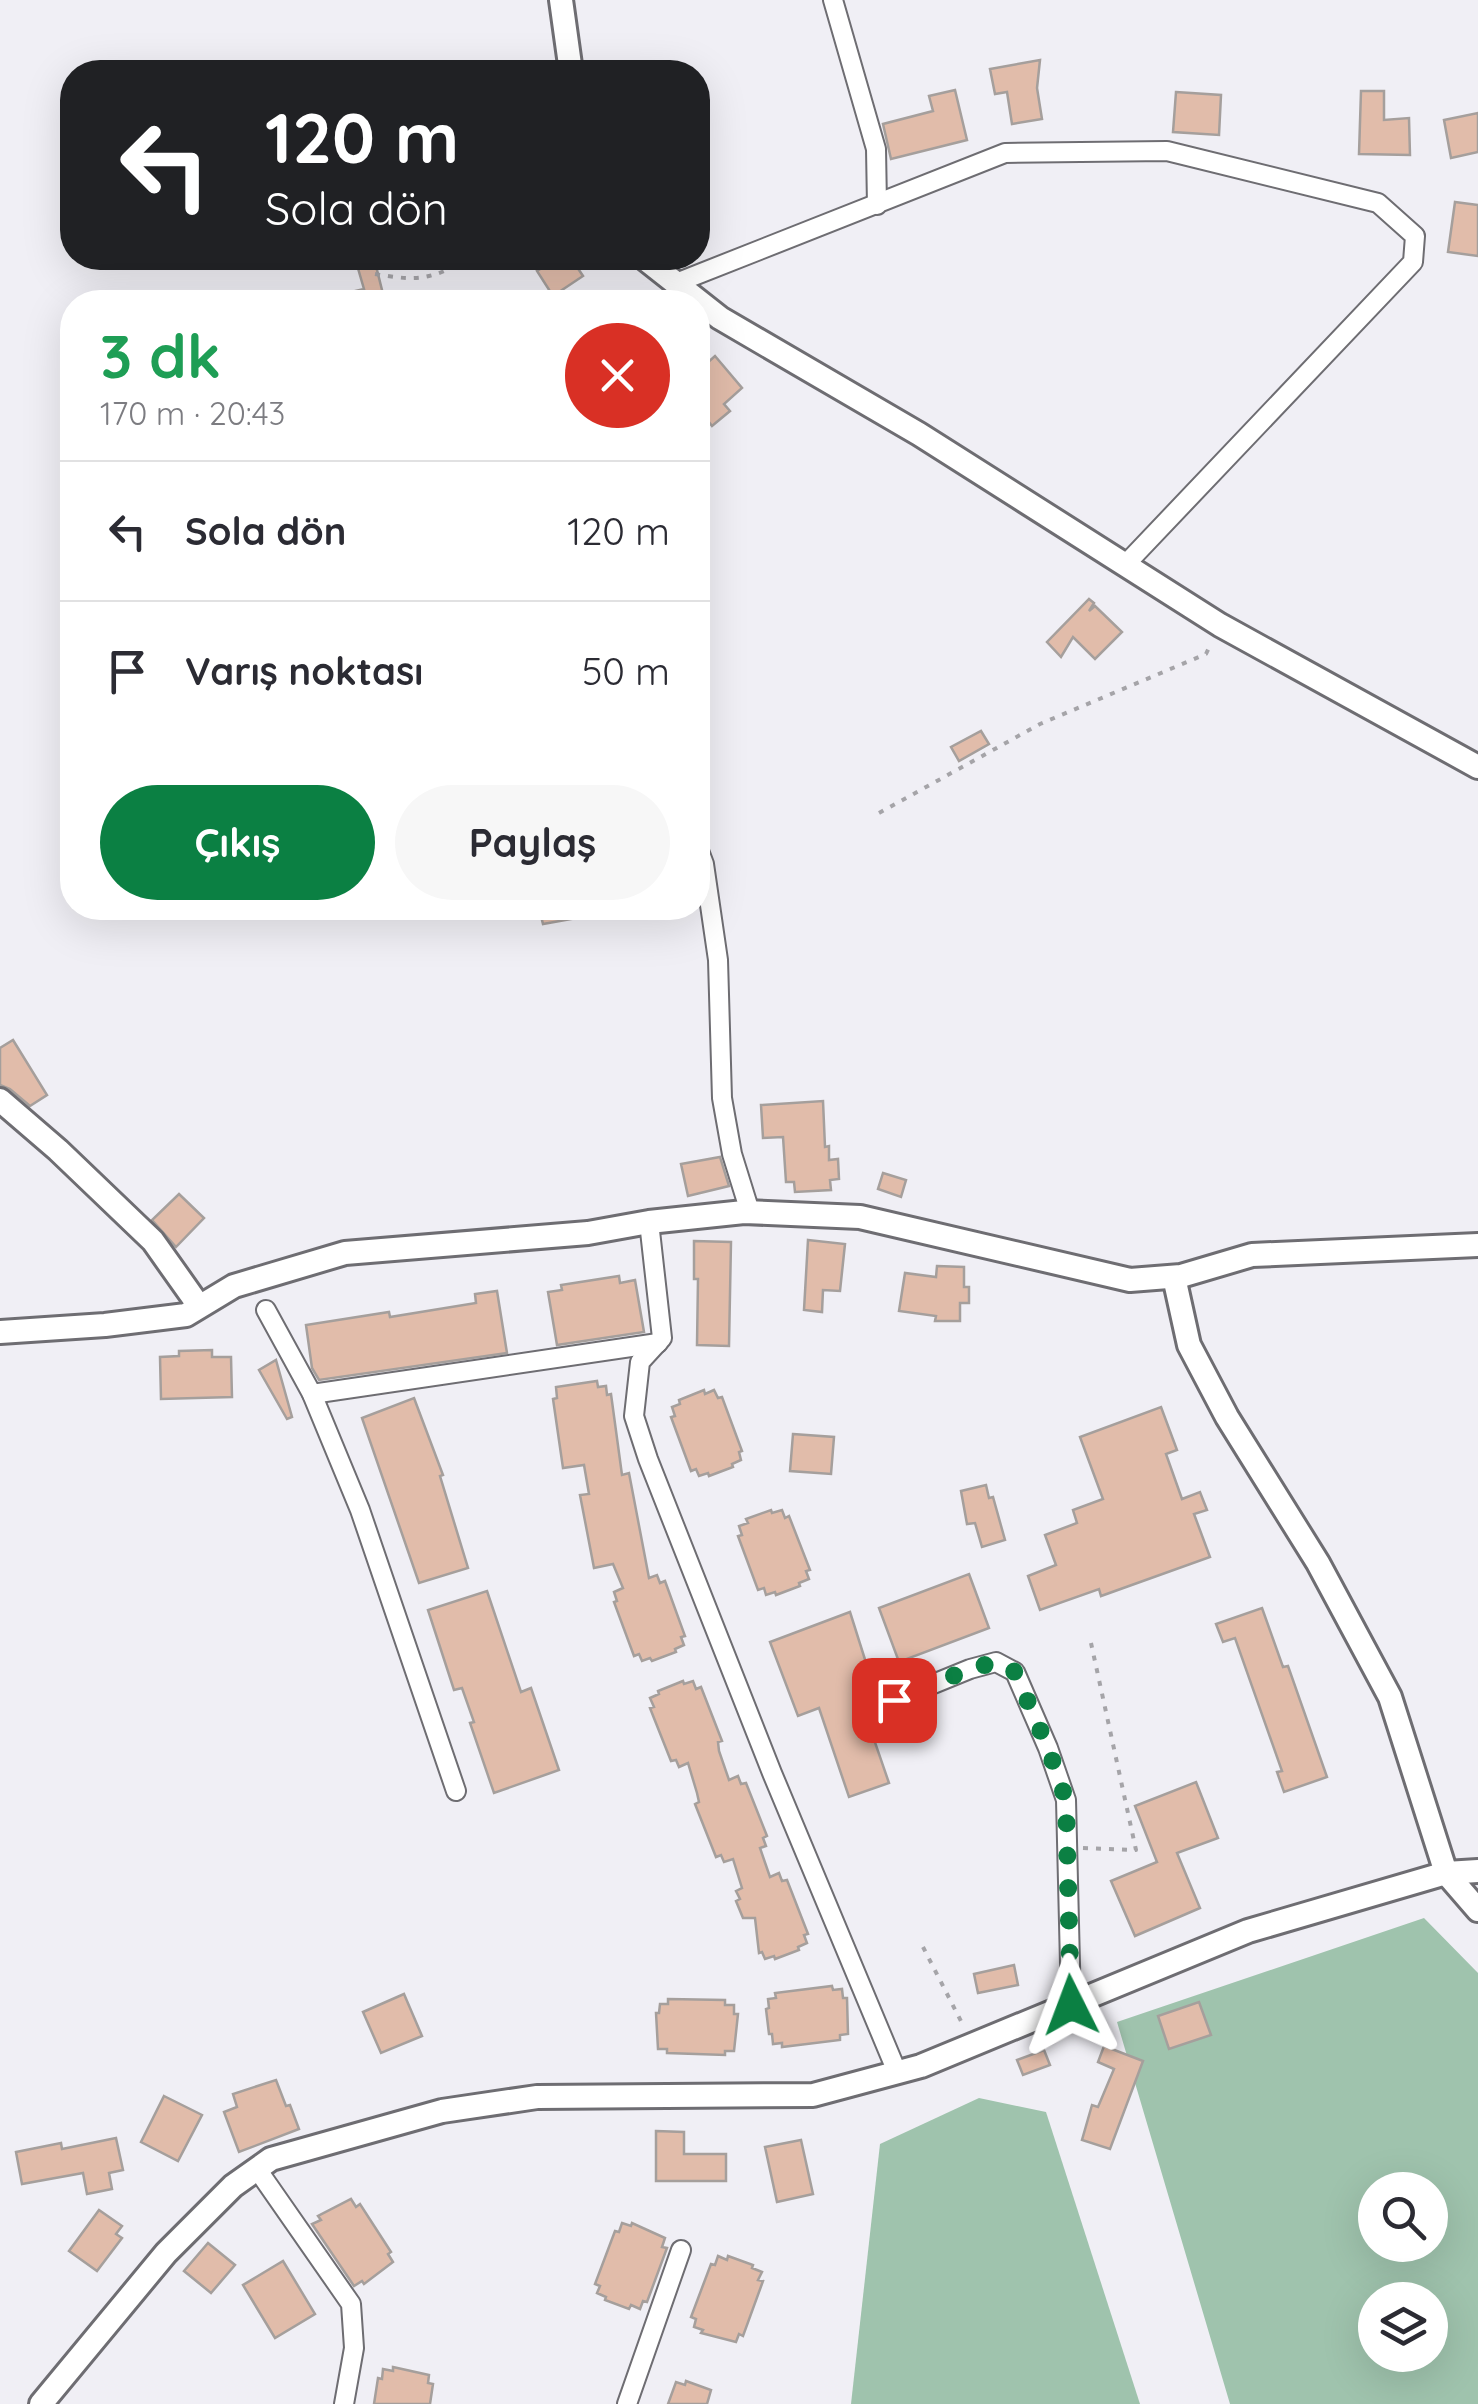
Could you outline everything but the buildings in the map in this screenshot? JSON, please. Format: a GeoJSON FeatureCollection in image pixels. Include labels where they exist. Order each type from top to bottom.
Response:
{"type":"FeatureCollection","features":[{"type":"Feature","properties":{"kind":"street"},"geometry":{"type":"LineString","coordinates":[[561,0],[569,60]]}},
{"type":"Feature","properties":{"kind":"street"},"geometry":{"type":"LineString","coordinates":[[834,0],[876,149],[876,204]]}},
{"type":"Feature","properties":{"kind":"street"},"geometry":{"type":"LineString","coordinates":[[710,270],[1005,153],[1167,151],[1378,203],[1415,236],[1413,262],[1126,564]]}},
{"type":"Feature","properties":{"kind":"street"},"geometry":{"type":"LineString","coordinates":[[659,270],[685,290]]}},
{"type":"Feature","properties":{"kind":"street"},"geometry":{"type":"LineString","coordinates":[[676,283],[709,270]]}},
{"type":"Feature","properties":{"kind":"street"},"geometry":{"type":"LineString","coordinates":[[710,310],[844,389],[1220,625],[1478,766]]}},
{"type":"Feature","properties":{"kind":"street"},"geometry":{"type":"LineString","coordinates":[[710,905],[718,960],[722,1098],[732,1154],[750,1212]]}},
{"type":"Feature","properties":{"kind":"street"},"geometry":{"type":"LineString","coordinates":[[0,1100],[152,1241],[199,1306]]}},
{"type":"Feature","properties":{"kind":"street"},"geometry":{"type":"LineString","coordinates":[[0,1332],[106,1325],[186,1314],[234,1286],[345,1253],[588,1233],[649,1222],[750,1212],[860,1216],[1130,1280],[1174,1277],[1252,1255],[1478,1246]]}},
{"type":"Feature","properties":{"kind":"street"},"geometry":{"type":"LineString","coordinates":[[649,1222],[662,1338],[640,1362],[634,1416],[638,1431],[772,1773],[898,2072]]}},
{"type":"Feature","properties":{"kind":"street"},"geometry":{"type":"LineString","coordinates":[[1174,1277],[1189,1346],[1227,1417],[1318,1563],[1390,1697],[1446,1874],[1478,1910]]}},
{"type":"Feature","properties":{"kind":"street"},"geometry":{"type":"LineString","coordinates":[[266,1310],[312,1394],[360,1510],[456,1790]]}},
{"type":"Feature","properties":{"kind":"street"},"geometry":{"type":"LineString","coordinates":[[312,1394],[658,1343]]}},
{"type":"Feature","properties":{"kind":"street"},"geometry":{"type":"LineString","coordinates":[[894,1700],[996,1662],[1015,1672],[1066,1800],[1071,2005]]}},
{"type":"Feature","properties":{"kind":"street"},"geometry":{"type":"LineString","coordinates":[[40,2404],[166,2253],[233,2186],[271,2159],[442,2111],[537,2096],[813,2096],[973,2045],[1248,1932],[1446,1874],[1478,1871]]}},
{"type":"Feature","properties":{"kind":"street"},"geometry":{"type":"LineString","coordinates":[[257,2169],[350,2304],[354,2348],[344,2404]]}},
{"type":"Feature","properties":{"kind":"street"},"geometry":{"type":"LineString","coordinates":[[626,2404],[681,2250]]}},
{"type":"Feature","properties":{"kind":"path"},"geometry":{"type":"LineString","coordinates":[[374,274],[413,281],[448,270]]}},
{"type":"Feature","properties":{"kind":"path"},"geometry":{"type":"LineString","coordinates":[[879,813],[1040,724],[1206,654],[1220,625]]}},
{"type":"Feature","properties":{"kind":"path"},"geometry":{"type":"LineString","coordinates":[[1068,1847],[1136,1850],[1091,1643]]}},
{"type":"Feature","properties":{"kind":"path"},"geometry":{"type":"LineString","coordinates":[[923,1947],[973,2045]]}},
{"type":"Feature","properties":{"kind":"green space"},"geometry":{"type":"Polygon","coordinates":[[[1424,1918],[1478,1973],[1478,2404],[1230,2404],[1117,2022],[1424,1918]]]}},
{"type":"Feature","properties":{"kind":"green space"},"geometry":{"type":"Polygon","coordinates":[[[979,2098],[1046,2112],[1140,2404],[851,2404],[880,2144],[979,2098]]]}},
{"type":"Feature","properties":{"kind":"route"},"geometry":{"type":"LineString","coordinates":[[894,1700],[996,1662],[1015,1672],[1066,1800],[1071,2005]]}}]}
